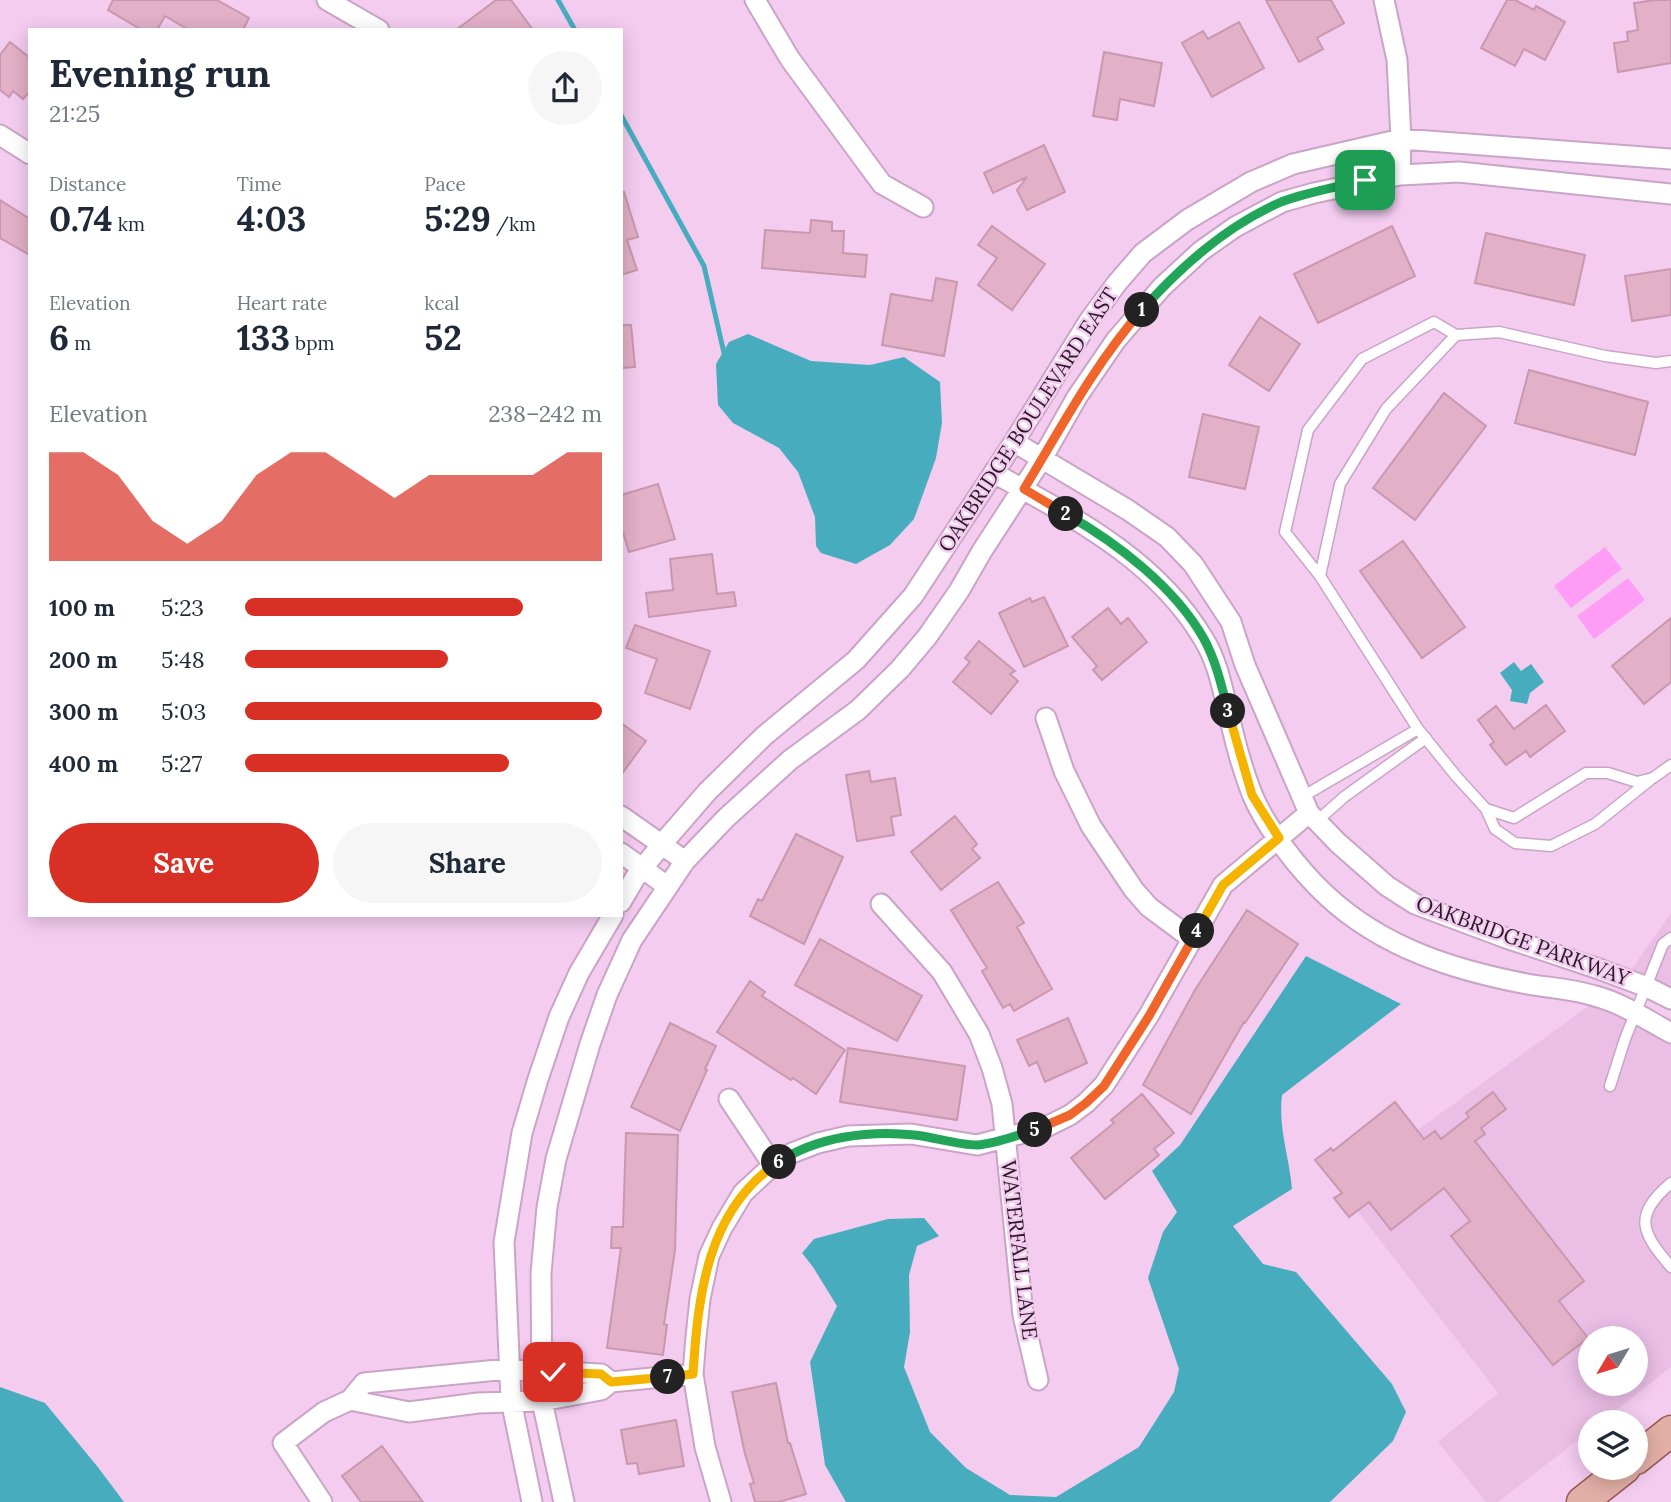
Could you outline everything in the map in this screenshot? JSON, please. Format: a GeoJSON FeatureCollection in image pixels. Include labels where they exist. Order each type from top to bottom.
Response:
{"type":"FeatureCollection","features":[{"type":"Feature","properties":{"kind":"main road"},"geometry":{"type":"LineString","coordinates":[[1648,1450],[1671,1432]]}},
{"type":"Feature","properties":{"kind":"main road"},"geometry":{"type":"LineString","coordinates":[[1582,1502],[1610,1480]]}},
{"type":"Feature","properties":{"kind":"street"},"geometry":{"type":"LineString","coordinates":[[327,0],[376,28]]}},
{"type":"Feature","properties":{"kind":"street"},"geometry":{"type":"LineString","coordinates":[[755,0],[790,59],[882,184],[923,207]]}},
{"type":"Feature","properties":{"kind":"street"},"geometry":{"type":"LineString","coordinates":[[1384,0],[1397,60],[1400,175]]}},
{"type":"Feature","properties":{"kind":"street"},"geometry":{"type":"LineString","coordinates":[[0,135],[28,153]]}},
{"type":"Feature","properties":{"kind":"street","name":"OAKBRIDGE BOULEVARD EAST"},"geometry":{"type":"LineString","coordinates":[[623,899],[643,868],[707,792],[764,736],[856,660],[913,596],[1014,442],[1088,321],[1143,253],[1187,220],[1251,182],[1293,164],[1401,139],[1671,159]]}},
{"type":"Feature","properties":{"kind":"street","name":"OAKBRIDGE BOULEVARD EAST"},"geometry":{"type":"LineString","coordinates":[[564,1502],[542,1401],[541,1273],[547,1207],[556,1159],[607,995],[632,940],[685,861],[726,818],[790,760],[858,710],[900,669],[944,614],[1024,489],[1077,397],[1116,340],[1162,287],[1201,251],[1236,227],[1282,202],[1365,180],[1459,172],[1671,194]]}},
{"type":"Feature","properties":{"kind":"street","name":"OAKBRIDGE PARKWAY"},"geometry":{"type":"LineString","coordinates":[[1014,442],[1043,457],[1167,537],[1194,564],[1231,622],[1245,665],[1310,810],[1338,843],[1387,886],[1415,904],[1647,986],[1671,999]]}},
{"type":"Feature","properties":{"kind":"street","name":"OAKBRIDGE PARKWAY"},"geometry":{"type":"LineString","coordinates":[[994,473],[1092,528],[1121,548],[1152,575],[1188,616],[1205,640],[1221,681],[1232,730],[1252,795],[1297,863],[1327,896],[1359,922],[1416,955],[1455,968],[1596,996],[1671,1033]]}},
{"type":"Feature","properties":{"kind":"street"},"geometry":{"type":"LineString","coordinates":[[1046,718],[1064,771],[1098,837],[1134,890],[1149,907],[1192,939]]}},
{"type":"Feature","properties":{"kind":"street"},"geometry":{"type":"LineString","coordinates":[[721,1502],[705,1447],[693,1374],[700,1299],[709,1256],[743,1193],[773,1165],[792,1153],[818,1143],[848,1136],[911,1134],[977,1145],[1046,1127],[1070,1115],[1104,1086],[1149,1016],[1223,885],[1310,810]]}},
{"type":"Feature","properties":{"kind":"street"},"geometry":{"type":"LineString","coordinates":[[623,817],[685,861]]}},
{"type":"Feature","properties":{"kind":"street"},"geometry":{"type":"LineString","coordinates":[[623,854],[667,886]]}},
{"type":"Feature","properties":{"kind":"street","name":"WATERFALL LANE"},"geometry":{"type":"LineString","coordinates":[[881,904],[942,972],[979,1034],[1002,1104],[1023,1315],[1038,1380]]}},
{"type":"Feature","properties":{"kind":"street"},"geometry":{"type":"LineString","coordinates":[[532,1502],[511,1400],[504,1242],[522,1133],[559,1017],[579,974],[612,917]]}},
{"type":"Feature","properties":{"kind":"street"},"geometry":{"type":"LineString","coordinates":[[729,1099],[773,1165]]}},
{"type":"Feature","properties":{"kind":"street"},"geometry":{"type":"LineString","coordinates":[[322,1502],[283,1443],[324,1412],[350,1400],[364,1383],[508,1369],[601,1374],[611,1382]]}},
{"type":"Feature","properties":{"kind":"street"},"geometry":{"type":"LineString","coordinates":[[350,1400],[409,1412],[511,1400],[542,1401],[601,1390],[611,1382],[693,1374]]}},
{"type":"Feature","properties":{"kind":"street"},"geometry":{"type":"LineString","coordinates":[[434,1376],[437,1408]]}},
{"type":"Feature","properties":{"kind":"lane"},"geometry":{"type":"LineString","coordinates":[[1671,361],[1656,363],[1605,356],[1499,332],[1456,335],[1434,322],[1362,359],[1308,430],[1285,532],[1320,576],[1418,729],[1486,808],[1495,829],[1515,843],[1551,846],[1595,824],[1671,765]]}},
{"type":"Feature","properties":{"kind":"lane"},"geometry":{"type":"LineString","coordinates":[[1320,576],[1340,484],[1386,410],[1456,335]]}},
{"type":"Feature","properties":{"kind":"lane"},"geometry":{"type":"LineString","coordinates":[[1310,810],[1418,729]]}},
{"type":"Feature","properties":{"kind":"lane"},"geometry":{"type":"LineString","coordinates":[[1310,810],[1344,797],[1426,738]]}},
{"type":"Feature","properties":{"kind":"lane"},"geometry":{"type":"LineString","coordinates":[[1486,808],[1514,818],[1586,773],[1608,773],[1637,782],[1653,778]]}},
{"type":"Feature","properties":{"kind":"lane"},"geometry":{"type":"LineString","coordinates":[[1610,1086],[1625,1039],[1664,944],[1671,937]]}},
{"type":"Feature","properties":{"kind":"lane"},"geometry":{"type":"LineString","coordinates":[[1671,1183],[1648,1207],[1645,1226],[1649,1240],[1671,1267]]}},
{"type":"Feature","properties":{"kind":"shaded area"},"geometry":{"type":"Polygon","coordinates":[[[1605,547],[1622,569],[1571,608],[1554,586],[1605,547]]]}},
{"type":"Feature","properties":{"kind":"shaded area"},"geometry":{"type":"Polygon","coordinates":[[[1628,578],[1645,600],[1594,639],[1577,616],[1628,578]]]}},
{"type":"Feature","properties":{"kind":"shaded area"},"geometry":{"type":"Polygon","coordinates":[[[1671,913],[1671,988],[1631,970],[1671,913]]]}},
{"type":"Feature","properties":{"kind":"shaded area"},"geometry":{"type":"Polygon","coordinates":[[[1590,1005],[1631,1022],[1671,1045],[1671,1367],[1648,1385],[1648,1326],[1578,1326],[1578,1396],[1634,1396],[1616,1410],[1578,1410],[1578,1440],[1498,1502],[1486,1502],[1438,1442],[1498,1393],[1339,1187],[1590,1005]]]}},
{"type":"Feature","properties":{"kind":"water"},"geometry":{"type":"Polygon","coordinates":[[[748,334],[811,361],[870,365],[904,357],[940,382],[942,423],[936,458],[914,519],[890,545],[856,564],[821,553],[816,546],[815,517],[798,472],[779,448],[733,423],[718,405],[716,364],[729,342],[748,334]]]}},
{"type":"Feature","properties":{"kind":"water"},"geometry":{"type":"Polygon","coordinates":[[[1514,662],[1521,671],[1531,664],[1544,682],[1530,693],[1527,704],[1510,701],[1512,690],[1500,673],[1514,662]]]}},
{"type":"Feature","properties":{"kind":"water"},"geometry":{"type":"Polygon","coordinates":[[[1306,956],[1401,1004],[1282,1095],[1283,1130],[1292,1189],[1233,1226],[1263,1264],[1296,1272],[1392,1384],[1406,1412],[1393,1441],[1330,1502],[846,1502],[825,1465],[810,1362],[837,1306],[802,1253],[814,1239],[888,1219],[924,1218],[939,1236],[917,1246],[909,1275],[910,1332],[904,1367],[930,1432],[966,1468],[1010,1495],[1056,1497],[1139,1447],[1174,1392],[1179,1369],[1148,1278],[1163,1232],[1177,1212],[1152,1171],[1180,1145],[1306,956]]]}},
{"type":"Feature","properties":{"kind":"water"},"geometry":{"type":"Polygon","coordinates":[[[0,1387],[45,1403],[124,1502],[0,1502],[0,1387]]]}},
{"type":"Feature","properties":{"kind":"building"},"geometry":{"type":"Polygon","coordinates":[[[113,0],[217,0],[249,18],[244,28],[186,28],[165,16],[158,28],[139,28],[108,10],[113,0]]]}},
{"type":"Feature","properties":{"kind":"building"},"geometry":{"type":"Polygon","coordinates":[[[496,0],[511,0],[532,28],[459,28],[496,0]]]}},
{"type":"Feature","properties":{"kind":"building"},"geometry":{"type":"Polygon","coordinates":[[[1266,0],[1331,0],[1344,23],[1317,38],[1323,49],[1299,62],[1266,0]]]}},
{"type":"Feature","properties":{"kind":"building"},"geometry":{"type":"Polygon","coordinates":[[[1507,0],[1515,0],[1534,10],[1536,6],[1565,22],[1545,60],[1524,49],[1515,66],[1481,48],[1507,0]]]}},
{"type":"Feature","properties":{"kind":"building"},"geometry":{"type":"Polygon","coordinates":[[[1671,0],[1671,63],[1618,72],[1614,43],[1628,41],[1627,32],[1638,30],[1634,3],[1671,0]]]}},
{"type":"Feature","properties":{"kind":"building"},"geometry":{"type":"Polygon","coordinates":[[[1239,22],[1264,68],[1212,97],[1182,43],[1203,31],[1208,39],[1239,22]]]}},
{"type":"Feature","properties":{"kind":"building"},"geometry":{"type":"Polygon","coordinates":[[[10,42],[28,56],[28,93],[23,99],[13,91],[9,97],[0,90],[0,55],[10,42]]]}},
{"type":"Feature","properties":{"kind":"building"},"geometry":{"type":"Polygon","coordinates":[[[1104,52],[1162,63],[1154,106],[1120,99],[1117,120],[1093,116],[1104,52]]]}},
{"type":"Feature","properties":{"kind":"building"},"geometry":{"type":"Polygon","coordinates":[[[1044,145],[1065,192],[1027,210],[1017,190],[1027,177],[993,193],[984,173],[1044,145]]]}},
{"type":"Feature","properties":{"kind":"building"},"geometry":{"type":"Polygon","coordinates":[[[623,192],[638,237],[627,240],[637,270],[623,274],[623,192]]]}},
{"type":"Feature","properties":{"kind":"building"},"geometry":{"type":"Polygon","coordinates":[[[0,200],[28,218],[28,254],[0,238],[0,200]]]}},
{"type":"Feature","properties":{"kind":"building"},"geometry":{"type":"Polygon","coordinates":[[[811,220],[832,222],[832,231],[844,231],[843,253],[867,255],[865,277],[762,268],[765,230],[810,233],[811,220]]]}},
{"type":"Feature","properties":{"kind":"building"},"geometry":{"type":"Polygon","coordinates":[[[992,226],[1045,264],[1012,310],[978,285],[997,258],[978,245],[992,226]]]}},
{"type":"Feature","properties":{"kind":"building"},"geometry":{"type":"Polygon","coordinates":[[[1392,226],[1415,276],[1318,323],[1294,274],[1392,226]]]}},
{"type":"Feature","properties":{"kind":"building"},"geometry":{"type":"Polygon","coordinates":[[[1486,233],[1585,255],[1574,305],[1475,283],[1486,233]]]}},
{"type":"Feature","properties":{"kind":"building"},"geometry":{"type":"Polygon","coordinates":[[[1671,269],[1671,315],[1632,321],[1625,276],[1671,269]]]}},
{"type":"Feature","properties":{"kind":"building"},"geometry":{"type":"Polygon","coordinates":[[[936,278],[957,282],[944,356],[882,345],[891,294],[932,301],[936,278]]]}},
{"type":"Feature","properties":{"kind":"building"},"geometry":{"type":"Polygon","coordinates":[[[1260,317],[1300,344],[1269,391],[1229,365],[1260,317]]]}},
{"type":"Feature","properties":{"kind":"building"},"geometry":{"type":"Polygon","coordinates":[[[623,325],[631,325],[635,367],[623,368],[623,325]]]}},
{"type":"Feature","properties":{"kind":"building"},"geometry":{"type":"Polygon","coordinates":[[[1529,370],[1648,402],[1635,455],[1515,423],[1529,370]]]}},
{"type":"Feature","properties":{"kind":"building"},"geometry":{"type":"Polygon","coordinates":[[[1444,393],[1486,426],[1415,520],[1373,488],[1444,393]]]}},
{"type":"Feature","properties":{"kind":"building"},"geometry":{"type":"Polygon","coordinates":[[[1203,414],[1259,427],[1245,489],[1189,477],[1203,414]]]}},
{"type":"Feature","properties":{"kind":"building"},"geometry":{"type":"Polygon","coordinates":[[[658,484],[675,539],[629,552],[623,532],[623,494],[658,484]]]}},
{"type":"Feature","properties":{"kind":"building"},"geometry":{"type":"Polygon","coordinates":[[[1403,541],[1465,627],[1422,658],[1360,571],[1403,541]]]}},
{"type":"Feature","properties":{"kind":"building"},"geometry":{"type":"Polygon","coordinates":[[[712,554],[717,594],[734,592],[736,606],[649,617],[646,593],[673,590],[670,559],[712,554]]]}},
{"type":"Feature","properties":{"kind":"building"},"geometry":{"type":"Polygon","coordinates":[[[1044,597],[1068,646],[1024,667],[999,613],[1030,598],[1032,602],[1044,597]]]}},
{"type":"Feature","properties":{"kind":"building"},"geometry":{"type":"Polygon","coordinates":[[[1108,608],[1121,624],[1128,618],[1147,642],[1102,680],[1093,670],[1097,666],[1072,637],[1108,608]]]}},
{"type":"Feature","properties":{"kind":"building"},"geometry":{"type":"Polygon","coordinates":[[[1671,618],[1671,682],[1644,704],[1612,666],[1671,618]]]}},
{"type":"Feature","properties":{"kind":"building"},"geometry":{"type":"Polygon","coordinates":[[[635,625],[710,651],[690,709],[645,693],[657,659],[626,648],[635,625]]]}},
{"type":"Feature","properties":{"kind":"building"},"geometry":{"type":"Polygon","coordinates":[[[979,641],[1015,671],[1010,674],[1018,681],[991,714],[953,682],[970,662],[965,658],[979,641]]]}},
{"type":"Feature","properties":{"kind":"building"},"geometry":{"type":"Polygon","coordinates":[[[1546,705],[1565,731],[1530,757],[1526,751],[1506,765],[1490,745],[1494,742],[1478,720],[1496,706],[1514,729],[1546,705]]]}},
{"type":"Feature","properties":{"kind":"building"},"geometry":{"type":"Polygon","coordinates":[[[623,724],[646,741],[623,772],[623,724]]]}},
{"type":"Feature","properties":{"kind":"building"},"geometry":{"type":"Polygon","coordinates":[[[869,771],[871,782],[895,778],[901,815],[891,817],[894,835],[857,841],[846,775],[869,771]]]}},
{"type":"Feature","properties":{"kind":"building"},"geometry":{"type":"Polygon","coordinates":[[[955,816],[977,844],[972,849],[980,858],[941,890],[911,852],[955,816]]]}},
{"type":"Feature","properties":{"kind":"building"},"geometry":{"type":"Polygon","coordinates":[[[796,834],[843,857],[804,944],[750,916],[758,899],[762,901],[796,834]]]}},
{"type":"Feature","properties":{"kind":"building"},"geometry":{"type":"Polygon","coordinates":[[[998,882],[1024,923],[1017,927],[1052,989],[1014,1011],[1010,1004],[1003,1008],[982,971],[987,968],[951,910],[998,882]]]}},
{"type":"Feature","properties":{"kind":"building"},"geometry":{"type":"Polygon","coordinates":[[[1247,910],[1298,944],[1244,1022],[1191,1114],[1143,1085],[1195,990],[1247,910]]]}},
{"type":"Feature","properties":{"kind":"building"},"geometry":{"type":"Polygon","coordinates":[[[820,939],[922,996],[897,1041],[795,985],[820,939]]]}},
{"type":"Feature","properties":{"kind":"building"},"geometry":{"type":"Polygon","coordinates":[[[750,981],[765,992],[762,996],[845,1050],[816,1094],[717,1032],[750,981]]]}},
{"type":"Feature","properties":{"kind":"building"},"geometry":{"type":"Polygon","coordinates":[[[1068,1018],[1087,1063],[1045,1082],[1037,1062],[1029,1066],[1017,1040],[1068,1018]]]}},
{"type":"Feature","properties":{"kind":"building"},"geometry":{"type":"Polygon","coordinates":[[[670,1023],[716,1046],[680,1131],[631,1107],[670,1023]]]}},
{"type":"Feature","properties":{"kind":"building"},"geometry":{"type":"Polygon","coordinates":[[[848,1048],[965,1066],[957,1120],[840,1102],[848,1048]]]}},
{"type":"Feature","properties":{"kind":"building"},"geometry":{"type":"Polygon","coordinates":[[[1493,1092],[1506,1109],[1481,1128],[1485,1134],[1475,1141],[1584,1281],[1559,1301],[1579,1326],[1578,1346],[1553,1365],[1451,1236],[1470,1221],[1444,1188],[1391,1230],[1369,1202],[1349,1217],[1334,1198],[1342,1193],[1315,1160],[1331,1148],[1333,1151],[1395,1102],[1424,1139],[1435,1131],[1441,1139],[1469,1117],[1466,1113],[1493,1092]]]}},
{"type":"Feature","properties":{"kind":"building"},"geometry":{"type":"Polygon","coordinates":[[[1142,1094],[1174,1133],[1154,1149],[1159,1155],[1105,1199],[1071,1158],[1114,1123],[1111,1120],[1142,1094]]]}},
{"type":"Feature","properties":{"kind":"building"},"geometry":{"type":"Polygon","coordinates":[[[626,1133],[678,1135],[675,1250],[664,1324],[667,1325],[663,1355],[607,1348],[621,1248],[611,1248],[612,1227],[623,1227],[626,1133]]]}},
{"type":"Feature","properties":{"kind":"building"},"geometry":{"type":"Polygon","coordinates":[[[776,1383],[788,1443],[806,1494],[779,1502],[755,1502],[750,1484],[754,1483],[732,1392],[776,1383]]]}},
{"type":"Feature","properties":{"kind":"building"},"geometry":{"type":"Polygon","coordinates":[[[676,1420],[684,1466],[639,1474],[637,1463],[627,1464],[621,1430],[676,1420]]]}},
{"type":"Feature","properties":{"kind":"building"},"geometry":{"type":"Polygon","coordinates":[[[382,1446],[423,1502],[361,1502],[342,1476],[382,1446]]]}},
{"type":"Feature","properties":{"kind":"waterway"},"geometry":{"type":"LineString","coordinates":[[558,0],[574,28]]}},
{"type":"Feature","properties":{"kind":"waterway"},"geometry":{"type":"LineString","coordinates":[[623,119],[704,266],[724,353]]}},
{"type":"Feature","properties":{"kind":"route"},"geometry":{"type":"LineString","coordinates":[[553,1372],[601,1374],[611,1382],[693,1374],[700,1299],[709,1256],[743,1193],[773,1165],[792,1153],[848,1136],[877,1134],[911,1134],[977,1145],[1046,1127],[1070,1115],[1104,1086],[1149,1016],[1223,885],[1279,838],[1252,795],[1232,730],[1221,681],[1205,640],[1188,616],[1152,575],[1121,548],[1024,489],[1077,397],[1116,340],[1162,287],[1201,251],[1236,227],[1282,202],[1365,180]]}}]}
